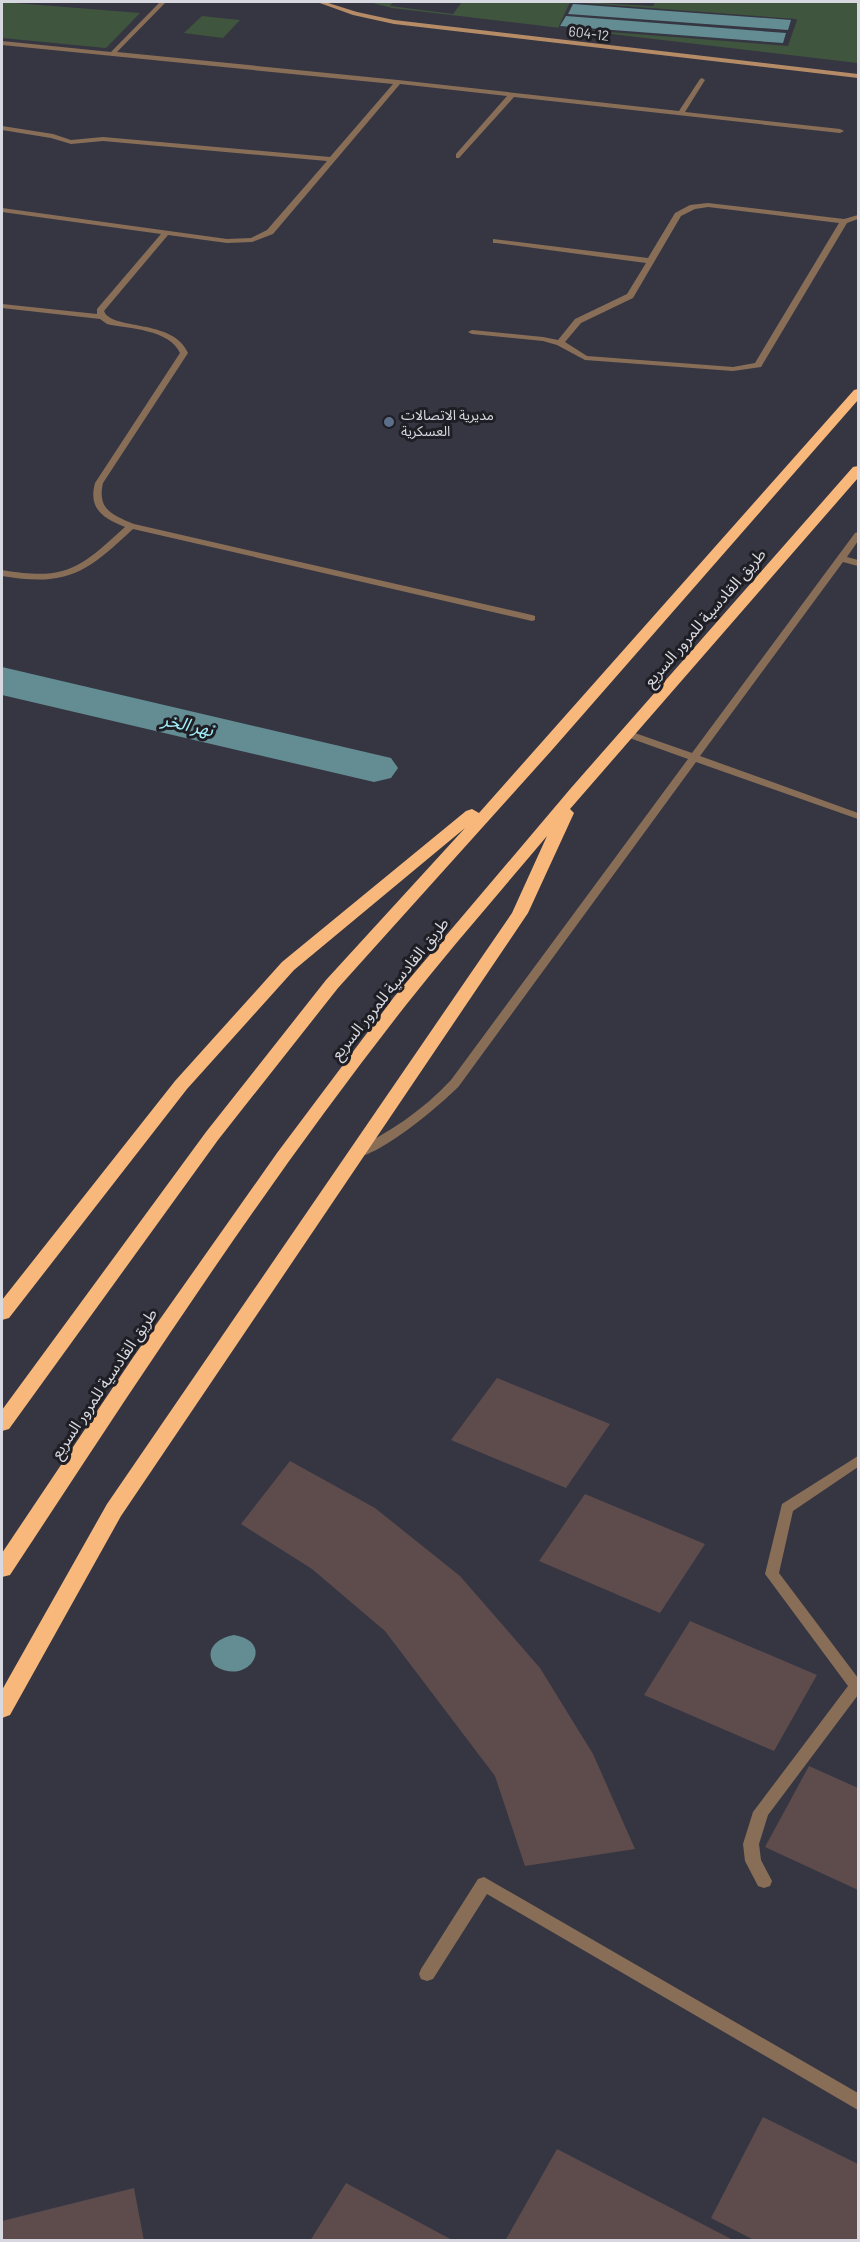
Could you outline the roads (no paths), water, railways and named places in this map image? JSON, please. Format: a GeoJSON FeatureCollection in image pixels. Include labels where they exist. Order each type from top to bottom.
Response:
{"type":"FeatureCollection","features":[{"type":"Feature","properties":{"kind":"highway","name":"طريق القادسية للمرور السريع"},"geometry":{"type":"LineString","coordinates":[[2,1424],[212,1137],[332,984],[806,455],[858,393]]}},
{"type":"Feature","properties":{"kind":"highway","name":"طريق القادسية للمرور السريع"},"geometry":{"type":"LineString","coordinates":[[2,1569],[134,1371],[283,1157],[400,1001],[577,791],[858,470]]}},
{"type":"Feature","properties":{"kind":"highway"},"geometry":{"type":"LineString","coordinates":[[2,1313],[181,1085],[288,966],[518,777]]}},
{"type":"Feature","properties":{"kind":"highway"},"geometry":{"type":"LineString","coordinates":[[2,1709],[114,1510],[520,913],[577,791]]}},
{"type":"Feature","properties":{"kind":"main road","name":"604-12"},"geometry":{"type":"LineString","coordinates":[[320,2],[355,14],[394,22],[858,76]]}},
{"type":"Feature","properties":{"kind":"main road","name":"604-12"},"geometry":{"type":"LineString","coordinates":[[344,2],[402,17],[858,70]]}},
{"type":"Feature","properties":{"kind":"street"},"geometry":{"type":"LineString","coordinates":[[113,53],[163,2]]}},
{"type":"Feature","properties":{"kind":"street"},"geometry":{"type":"LineString","coordinates":[[2,43],[398,82],[840,131]]}},
{"type":"Feature","properties":{"kind":"street"},"geometry":{"type":"LineString","coordinates":[[681,113],[702,80]]}},
{"type":"Feature","properties":{"kind":"street"},"geometry":{"type":"LineString","coordinates":[[2,210],[227,241],[259,238],[270,232],[398,82]]}},
{"type":"Feature","properties":{"kind":"street"},"geometry":{"type":"LineString","coordinates":[[459,156],[512,95]]}},
{"type":"Feature","properties":{"kind":"street"},"geometry":{"type":"LineString","coordinates":[[3,128],[53,136],[59,140],[74,142],[103,139],[332,159]]}},
{"type":"Feature","properties":{"kind":"street"},"geometry":{"type":"LineString","coordinates":[[560,343],[578,321],[630,296],[678,215],[693,207],[708,205],[844,221],[858,218]]}},
{"type":"Feature","properties":{"kind":"street"},"geometry":{"type":"LineString","coordinates":[[472,332],[543,339],[560,343],[585,358],[733,369],[758,364],[844,221]]}},
{"type":"Feature","properties":{"kind":"street"},"geometry":{"type":"LineString","coordinates":[[102,317],[100,310],[102,307],[165,233]]}},
{"type":"Feature","properties":{"kind":"street"},"geometry":{"type":"LineString","coordinates":[[496,241],[651,261]]}},
{"type":"Feature","properties":{"kind":"street"},"geometry":{"type":"LineString","coordinates":[[2,306],[102,317],[110,322],[171,337],[184,349],[184,353],[99,483],[95,493],[97,502],[104,512],[131,526],[532,618]]}},
{"type":"Feature","properties":{"kind":"street"},"geometry":{"type":"LineString","coordinates":[[2,573],[34,578],[72,573],[90,564],[131,526]]}},
{"type":"Feature","properties":{"kind":"street"},"geometry":{"type":"LineString","coordinates":[[354,1155],[402,1130],[431,1107],[455,1083],[858,534]]}},
{"type":"Feature","properties":{"kind":"street"},"geometry":{"type":"LineString","coordinates":[[841,558],[858,563]]}},
{"type":"Feature","properties":{"kind":"street"},"geometry":{"type":"LineString","coordinates":[[628,734],[858,816]]}},
{"type":"Feature","properties":{"kind":"street"},"geometry":{"type":"LineString","coordinates":[[764,1881],[753,1861],[751,1844],[761,1812],[858,1687],[772,1574],[787,1509],[858,1461]]}},
{"type":"Feature","properties":{"kind":"street"},"geometry":{"type":"LineString","coordinates":[[427,1974],[484,1884],[858,2103]]}},
{"type":"Feature","properties":{"kind":"waterway","name":"نهر الخر"},"geometry":{"type":"LineString","coordinates":[[2,681],[374,768]]}},
{"type":"Feature","properties":{"kind":"place","name":"مديرية الاتصالات العسكرية"},"geometry":{"type":"Point","coordinates":[389,422]}}]}
